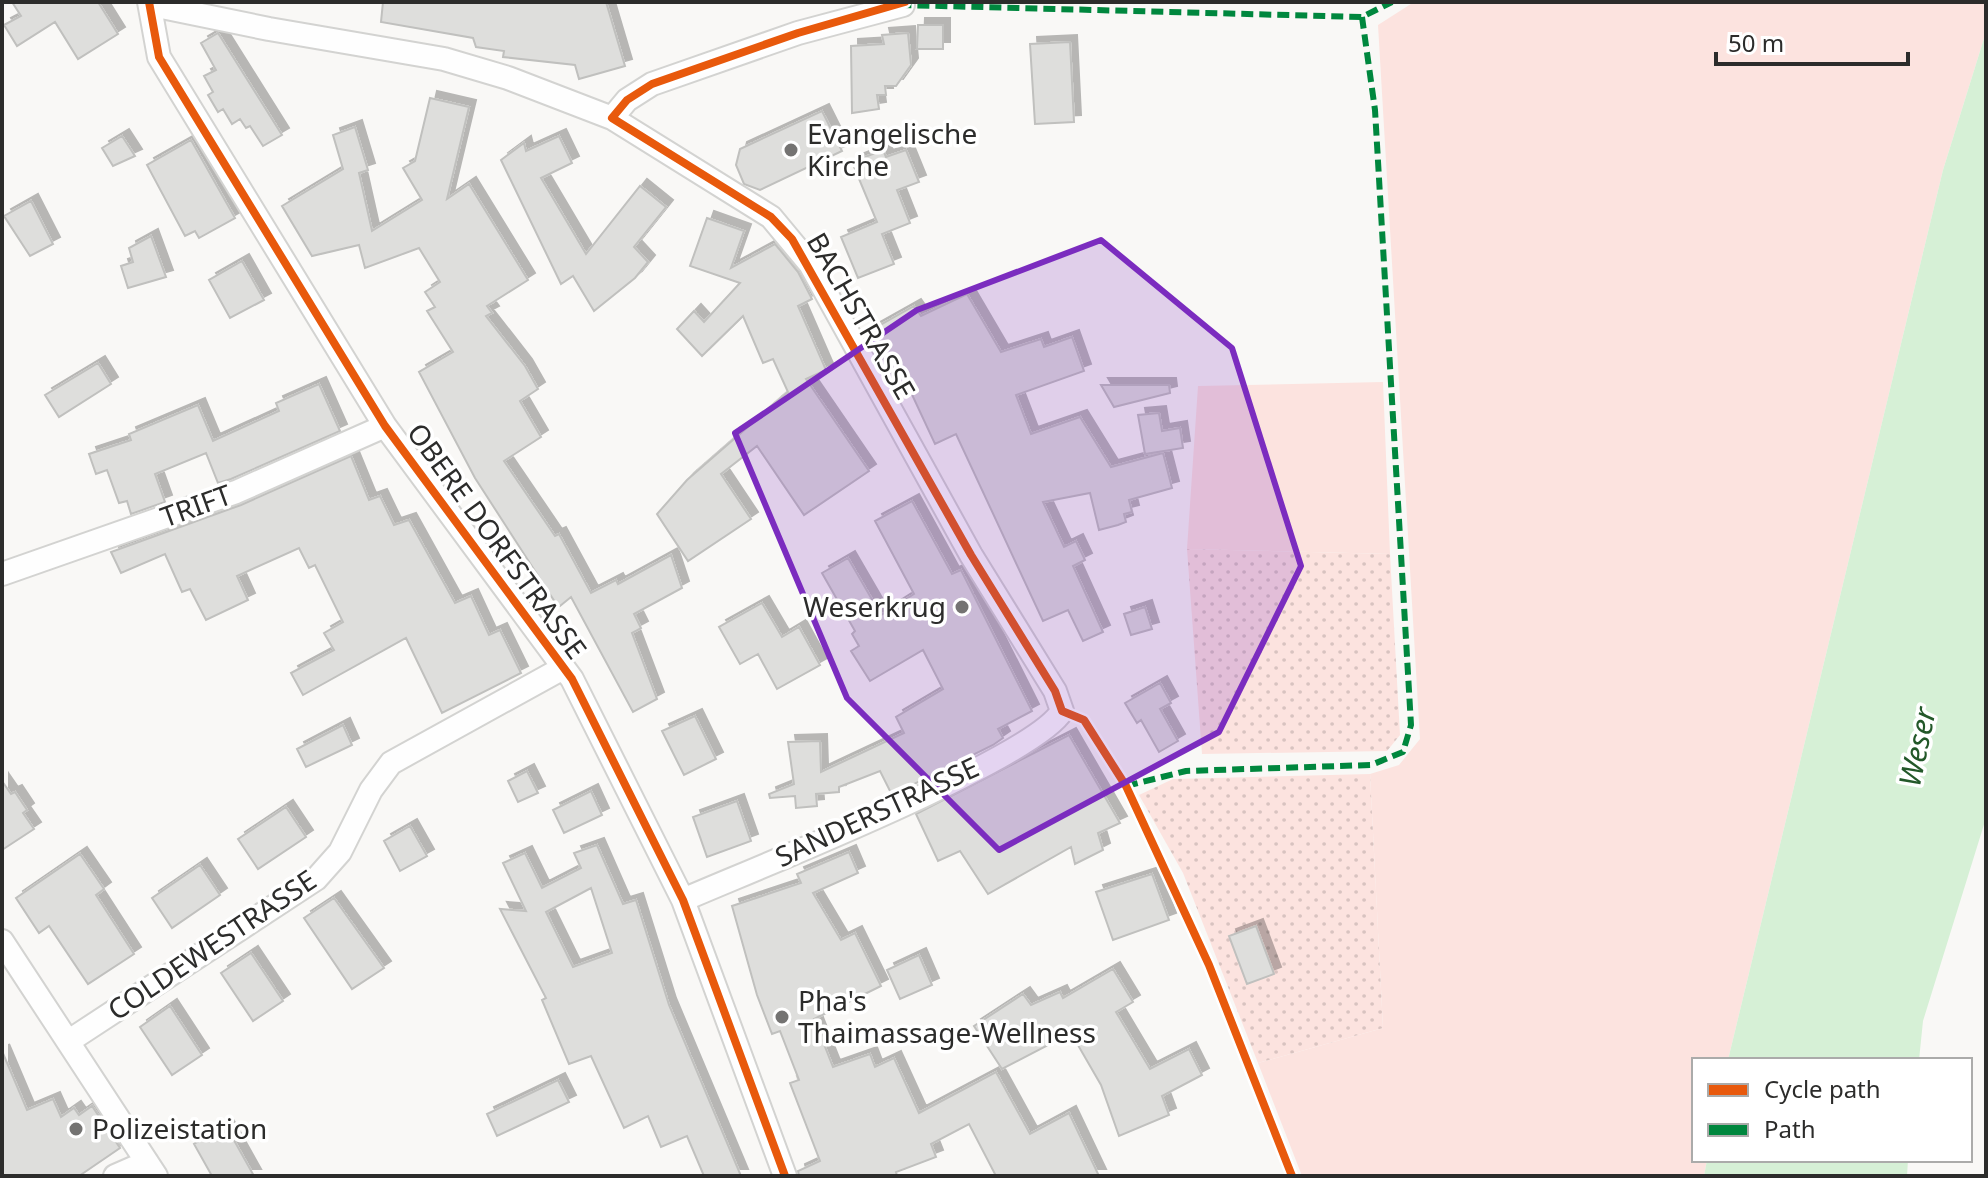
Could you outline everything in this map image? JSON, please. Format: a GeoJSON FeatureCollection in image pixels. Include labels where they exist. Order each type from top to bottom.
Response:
{"type":"FeatureCollection","features":[{"type":"Feature","properties":{"kind":"street","name":"BACHSTRASSE"},"geometry":{"type":"LineString","coordinates":[[150,3],[269,29],[444,59],[508,78],[612,118],[771,217],[792,239],[971,555],[1055,691],[1062,711]]}},
{"type":"Feature","properties":{"kind":"street","name":"OBERE DORFSTRASSE"},"geometry":{"type":"LineString","coordinates":[[150,3],[159,57],[385,426],[563,668],[683,900],[785,1176]]}},
{"type":"Feature","properties":{"kind":"street"},"geometry":{"type":"LineString","coordinates":[[612,118],[627,100],[652,84],[798,33],[903,5]]}},
{"type":"Feature","properties":{"kind":"street","name":"TRIFT"},"geometry":{"type":"LineString","coordinates":[[2,574],[236,492],[385,426]]}},
{"type":"Feature","properties":{"kind":"street","name":"COLDEWESTRASSE"},"geometry":{"type":"LineString","coordinates":[[69,1041],[316,879],[340,852],[371,790],[391,763],[563,668]]}},
{"type":"Feature","properties":{"kind":"street","name":"SANDERSTRASSE"},"geometry":{"type":"LineString","coordinates":[[683,900],[942,787],[1044,731],[1062,711]]}},
{"type":"Feature","properties":{"kind":"street"},"geometry":{"type":"LineString","coordinates":[[2,941],[151,1169],[115,1176]]}},
{"type":"Feature","properties":{"kind":"highlighted area"},"geometry":{"type":"Polygon","coordinates":[[[1101,240],[1232,348],[1301,566],[1219,732],[999,850],[847,698],[735,433],[917,310],[1101,240]]]}},
{"type":"Feature","properties":{"kind":"shaded area"},"geometry":{"type":"Polygon","coordinates":[[[1414,2],[1986,2],[1986,32],[1943,170],[1728,1058],[1692,1058],[1692,1162],[1707,1162],[1704,1176],[1302,1176],[1258,1063],[1383,1028],[1370,774],[1399,765],[1420,739],[1378,25],[1414,2]]]}},
{"type":"Feature","properties":{"kind":"shaded area"},"geometry":{"type":"Polygon","coordinates":[[[1383,382],[1390,554],[1187,549],[1198,386],[1383,382]]]}},
{"type":"Feature","properties":{"kind":"shaded area"},"geometry":{"type":"Polygon","coordinates":[[[1187,549],[1390,554],[1400,735],[1387,751],[1202,754],[1187,549]]]}},
{"type":"Feature","properties":{"kind":"shaded area"},"geometry":{"type":"Polygon","coordinates":[[[1370,774],[1383,1028],[1258,1063],[1183,873],[1139,795],[1173,779],[1370,774]]]}},
{"type":"Feature","properties":{"kind":"water","name":"Weser"},"geometry":{"type":"Polygon","coordinates":[[[1986,32],[1986,818],[1923,1021],[1919,1058],[1728,1058],[1943,170],[1986,32]]]}},
{"type":"Feature","properties":{"kind":"water"},"geometry":{"type":"Polygon","coordinates":[[[1707,1162],[1908,1162],[1907,1176],[1704,1176],[1707,1162]]]}},
{"type":"Feature","properties":{"kind":"building"},"geometry":{"type":"Polygon","coordinates":[[[12,2],[98,2],[118,34],[78,59],[55,22],[17,46],[4,25],[21,16],[12,2]]]}},
{"type":"Feature","properties":{"kind":"building"},"geometry":{"type":"Polygon","coordinates":[[[383,2],[606,2],[625,66],[579,79],[575,65],[503,57],[504,51],[476,47],[473,38],[381,22],[383,2]]]}},
{"type":"Feature","properties":{"kind":"building"},"geometry":{"type":"Polygon","coordinates":[[[918,25],[943,25],[943,49],[917,49],[918,25]]]}},
{"type":"Feature","properties":{"kind":"building"},"geometry":{"type":"Polygon","coordinates":[[[218,33],[282,135],[263,146],[250,126],[246,128],[240,119],[232,124],[223,109],[218,112],[208,95],[213,92],[204,76],[216,70],[201,43],[218,33]]]}},
{"type":"Feature","properties":{"kind":"building"},"geometry":{"type":"Polygon","coordinates":[[[908,33],[911,65],[896,86],[885,86],[886,95],[877,95],[879,109],[852,113],[851,46],[884,44],[882,35],[908,33]]]}},
{"type":"Feature","properties":{"kind":"building"},"geometry":{"type":"Polygon","coordinates":[[[1070,42],[1074,122],[1035,124],[1030,44],[1070,42]]]}},
{"type":"Feature","properties":{"kind":"building"},"geometry":{"type":"Polygon","coordinates":[[[430,98],[469,107],[447,199],[469,184],[528,280],[487,306],[492,313],[486,316],[525,366],[538,389],[520,401],[541,437],[504,461],[555,536],[559,534],[591,593],[616,580],[618,584],[671,555],[682,588],[634,614],[641,628],[632,633],[657,699],[633,712],[571,597],[560,606],[555,602],[475,478],[419,372],[453,352],[427,311],[435,307],[425,292],[440,282],[419,248],[365,268],[359,245],[312,256],[282,206],[343,169],[333,135],[355,127],[368,170],[359,173],[372,231],[422,200],[403,168],[415,161],[430,98]]]}},
{"type":"Feature","properties":{"kind":"building","name":"Evangelische Kirche"},"geometry":{"type":"Polygon","coordinates":[[[822,111],[842,151],[760,190],[744,184],[736,165],[740,149],[822,111]]]}},
{"type":"Feature","properties":{"kind":"building"},"geometry":{"type":"Polygon","coordinates":[[[122,136],[135,156],[113,166],[102,148],[122,136]]]}},
{"type":"Feature","properties":{"kind":"building"},"geometry":{"type":"Polygon","coordinates":[[[559,136],[572,163],[541,178],[586,254],[640,186],[666,207],[634,247],[648,262],[635,278],[594,311],[573,276],[561,284],[501,160],[524,143],[526,151],[559,136]]]}},
{"type":"Feature","properties":{"kind":"building"},"geometry":{"type":"Polygon","coordinates":[[[191,140],[235,218],[199,238],[195,231],[185,236],[147,165],[191,140]]]}},
{"type":"Feature","properties":{"kind":"building"},"geometry":{"type":"Polygon","coordinates":[[[883,150],[886,157],[906,150],[919,182],[897,190],[910,223],[882,234],[894,264],[858,278],[841,237],[877,222],[852,162],[883,150]]]}},
{"type":"Feature","properties":{"kind":"building"},"geometry":{"type":"Polygon","coordinates":[[[31,201],[53,244],[30,256],[4,216],[31,201]]]}},
{"type":"Feature","properties":{"kind":"building"},"geometry":{"type":"Polygon","coordinates":[[[707,218],[744,231],[731,268],[775,244],[798,272],[812,299],[798,306],[826,370],[806,379],[869,471],[804,515],[757,446],[721,474],[751,519],[688,561],[657,514],[687,480],[788,392],[773,359],[763,363],[743,316],[702,356],[677,329],[694,311],[704,322],[740,283],[690,266],[707,218]]]}},
{"type":"Feature","properties":{"kind":"building"},"geometry":{"type":"Polygon","coordinates":[[[151,236],[166,277],[128,288],[121,266],[133,262],[129,248],[151,236]]]}},
{"type":"Feature","properties":{"kind":"building"},"geometry":{"type":"Polygon","coordinates":[[[242,261],[264,300],[230,318],[209,280],[242,261]]]}},
{"type":"Feature","properties":{"kind":"building"},"geometry":{"type":"Polygon","coordinates":[[[967,294],[1001,352],[1041,339],[1044,347],[1072,337],[1084,371],[1016,395],[1031,434],[1080,417],[1111,467],[1163,453],[1172,488],[1129,500],[1132,512],[1124,514],[1126,522],[1099,530],[1090,493],[1043,502],[1064,547],[1076,541],[1085,560],[1073,566],[1103,632],[1083,641],[1068,610],[1043,621],[956,434],[935,444],[901,371],[893,376],[868,332],[914,306],[921,316],[967,294]]]}},
{"type":"Feature","properties":{"kind":"building"},"geometry":{"type":"Polygon","coordinates":[[[98,363],[111,384],[59,417],[45,395],[98,363]]]}},
{"type":"Feature","properties":{"kind":"building"},"geometry":{"type":"Polygon","coordinates":[[[319,384],[340,431],[231,479],[218,483],[206,453],[155,474],[165,502],[131,514],[127,501],[119,503],[107,470],[96,474],[89,454],[131,440],[129,434],[198,405],[213,441],[279,411],[276,403],[319,384]]]}},
{"type":"Feature","properties":{"kind":"building"},"geometry":{"type":"Polygon","coordinates":[[[1101,385],[1169,385],[1170,393],[1114,407],[1101,385]]]}},
{"type":"Feature","properties":{"kind":"building"},"geometry":{"type":"Polygon","coordinates":[[[1159,413],[1162,431],[1180,428],[1183,448],[1145,454],[1138,415],[1159,413]]]}},
{"type":"Feature","properties":{"kind":"building"},"geometry":{"type":"Polygon","coordinates":[[[351,456],[369,500],[380,496],[394,525],[409,520],[455,603],[471,596],[489,635],[500,630],[521,673],[442,713],[406,638],[303,695],[291,673],[334,650],[324,633],[343,622],[315,565],[309,568],[299,548],[237,576],[248,600],[206,620],[190,589],[182,592],[165,554],[121,573],[111,552],[241,505],[351,456]]]}},
{"type":"Feature","properties":{"kind":"building"},"geometry":{"type":"Polygon","coordinates":[[[912,501],[952,574],[961,570],[1032,711],[998,729],[1003,738],[993,745],[892,795],[880,771],[839,787],[839,792],[816,794],[817,806],[796,808],[795,796],[770,798],[769,794],[794,784],[788,742],[820,741],[821,772],[904,733],[896,717],[943,689],[923,650],[870,681],[851,651],[859,646],[852,634],[855,631],[822,573],[848,558],[881,615],[914,594],[875,521],[912,501]]]}},
{"type":"Feature","properties":{"kind":"building"},"geometry":{"type":"Polygon","coordinates":[[[762,603],[782,637],[799,627],[820,665],[777,689],[758,654],[740,664],[719,627],[762,603]]]}},
{"type":"Feature","properties":{"kind":"building"},"geometry":{"type":"Polygon","coordinates":[[[1145,607],[1152,629],[1131,635],[1124,614],[1145,607]]]}},
{"type":"Feature","properties":{"kind":"building"},"geometry":{"type":"Polygon","coordinates":[[[1160,683],[1171,703],[1160,709],[1178,741],[1159,752],[1141,720],[1137,723],[1125,703],[1160,683]]]}},
{"type":"Feature","properties":{"kind":"building"},"geometry":{"type":"Polygon","coordinates":[[[695,716],[716,759],[684,775],[662,731],[695,716]]]}},
{"type":"Feature","properties":{"kind":"building"},"geometry":{"type":"Polygon","coordinates":[[[343,725],[352,745],[306,767],[297,749],[343,725]]]}},
{"type":"Feature","properties":{"kind":"building"},"geometry":{"type":"Polygon","coordinates":[[[1069,735],[1120,823],[1098,833],[1103,850],[1075,864],[1071,847],[988,894],[960,851],[938,861],[916,814],[1069,735]]]}},
{"type":"Feature","properties":{"kind":"building"},"geometry":{"type":"Polygon","coordinates":[[[527,771],[538,793],[518,802],[508,781],[527,771]]]}},
{"type":"Feature","properties":{"kind":"building"},"geometry":{"type":"Polygon","coordinates":[[[2,781],[11,794],[15,792],[27,810],[23,813],[34,829],[2,850],[2,781]]]}},
{"type":"Feature","properties":{"kind":"building"},"geometry":{"type":"Polygon","coordinates":[[[591,791],[602,815],[564,833],[553,810],[591,791]]]}},
{"type":"Feature","properties":{"kind":"building"},"geometry":{"type":"Polygon","coordinates":[[[737,801],[751,841],[707,857],[693,817],[737,801]]]}},
{"type":"Feature","properties":{"kind":"building"},"geometry":{"type":"Polygon","coordinates":[[[286,807],[306,837],[258,869],[238,839],[286,807]]]}},
{"type":"Feature","properties":{"kind":"building"},"geometry":{"type":"Polygon","coordinates":[[[410,826],[427,856],[400,871],[384,841],[410,826]]]}},
{"type":"Feature","properties":{"kind":"building"},"geometry":{"type":"Polygon","coordinates":[[[597,845],[623,904],[636,900],[669,1005],[741,1176],[704,1176],[687,1136],[661,1147],[648,1116],[624,1128],[591,1056],[569,1064],[542,1000],[546,998],[500,909],[526,911],[503,863],[525,853],[542,888],[581,868],[574,853],[597,845]],[[591,888],[546,912],[573,967],[612,953],[591,888]]]}},
{"type":"Feature","properties":{"kind":"building"},"geometry":{"type":"Polygon","coordinates":[[[849,852],[858,873],[813,893],[841,940],[855,933],[881,986],[814,1019],[833,1067],[870,1054],[875,1067],[894,1058],[919,1113],[996,1072],[1030,1134],[1069,1113],[1099,1176],[996,1176],[969,1124],[931,1144],[936,1157],[896,1172],[897,1176],[799,1176],[798,1171],[820,1161],[790,1083],[799,1080],[780,1031],[772,1034],[757,995],[732,906],[801,883],[797,874],[849,852]]]}},
{"type":"Feature","properties":{"kind":"building"},"geometry":{"type":"Polygon","coordinates":[[[80,854],[104,889],[96,895],[134,954],[88,984],[49,926],[39,933],[16,898],[80,854]]]}},
{"type":"Feature","properties":{"kind":"building"},"geometry":{"type":"Polygon","coordinates":[[[200,865],[220,895],[172,928],[152,898],[200,865]]]}},
{"type":"Feature","properties":{"kind":"building"},"geometry":{"type":"Polygon","coordinates":[[[1152,874],[1169,920],[1113,940],[1096,892],[1152,874]]]}},
{"type":"Feature","properties":{"kind":"building"},"geometry":{"type":"Polygon","coordinates":[[[334,898],[384,968],[352,989],[304,918],[334,898]]]}},
{"type":"Feature","properties":{"kind":"building"},"geometry":{"type":"Polygon","coordinates":[[[1256,926],[1274,974],[1247,984],[1229,936],[1256,926]]]}},
{"type":"Feature","properties":{"kind":"building"},"geometry":{"type":"Polygon","coordinates":[[[251,953],[283,1001],[253,1021],[221,973],[251,953]]]}},
{"type":"Feature","properties":{"kind":"building"},"geometry":{"type":"Polygon","coordinates":[[[919,955],[932,985],[900,999],[887,970],[919,955]]]}},
{"type":"Feature","properties":{"kind":"building"},"geometry":{"type":"Polygon","coordinates":[[[1113,969],[1133,1002],[1116,1012],[1150,1069],[1189,1049],[1202,1075],[1162,1096],[1169,1115],[1119,1136],[1101,1085],[1071,1033],[1002,1069],[974,1026],[1023,994],[1031,1005],[1060,992],[1063,998],[1113,969]]]}},
{"type":"Feature","properties":{"kind":"building"},"geometry":{"type":"Polygon","coordinates":[[[170,1006],[202,1055],[172,1075],[140,1027],[170,1006]]]}},
{"type":"Feature","properties":{"kind":"building"},"geometry":{"type":"Polygon","coordinates":[[[2,1051],[27,1110],[53,1099],[61,1117],[74,1108],[79,1115],[92,1106],[120,1148],[79,1176],[2,1176],[2,1051]]]}},
{"type":"Feature","properties":{"kind":"building"},"geometry":{"type":"Polygon","coordinates":[[[558,1080],[569,1102],[497,1136],[487,1114],[558,1080]]]}},
{"type":"Feature","properties":{"kind":"building"},"geometry":{"type":"Polygon","coordinates":[[[226,1126],[254,1176],[212,1176],[194,1144],[226,1126]]]}},
{"type":"Feature","properties":{"kind":"marked path"},"geometry":{"type":"LineString","coordinates":[[905,2],[903,5],[1362,17],[1392,2]]}},
{"type":"Feature","properties":{"kind":"marked path"},"geometry":{"type":"LineString","coordinates":[[1126,786],[1186,771],[1371,765],[1403,752],[1411,725],[1375,110],[1362,17]]}},
{"type":"Feature","properties":{"kind":"cycle path"},"geometry":{"type":"LineString","coordinates":[[149,2],[159,57],[385,426],[572,679],[683,900],[785,1176]]}},
{"type":"Feature","properties":{"kind":"cycle path"},"geometry":{"type":"LineString","coordinates":[[905,2],[798,33],[652,84],[627,100],[612,118],[771,217],[792,239],[971,555],[1055,691],[1062,711],[1084,720],[1126,786],[1209,965],[1292,1176]]}},
{"type":"Feature","properties":{"kind":"place","name":"Evangelische Kirche"},"geometry":{"type":"Point","coordinates":[791,150]}},
{"type":"Feature","properties":{"kind":"place","name":"Weserkrug"},"geometry":{"type":"Point","coordinates":[962,607]}},
{"type":"Feature","properties":{"kind":"place","name":"Pha's Thaimassage-Wellness"},"geometry":{"type":"Point","coordinates":[782,1017]}},
{"type":"Feature","properties":{"kind":"place","name":"Polizeistation"},"geometry":{"type":"Point","coordinates":[76,1129]}}]}
